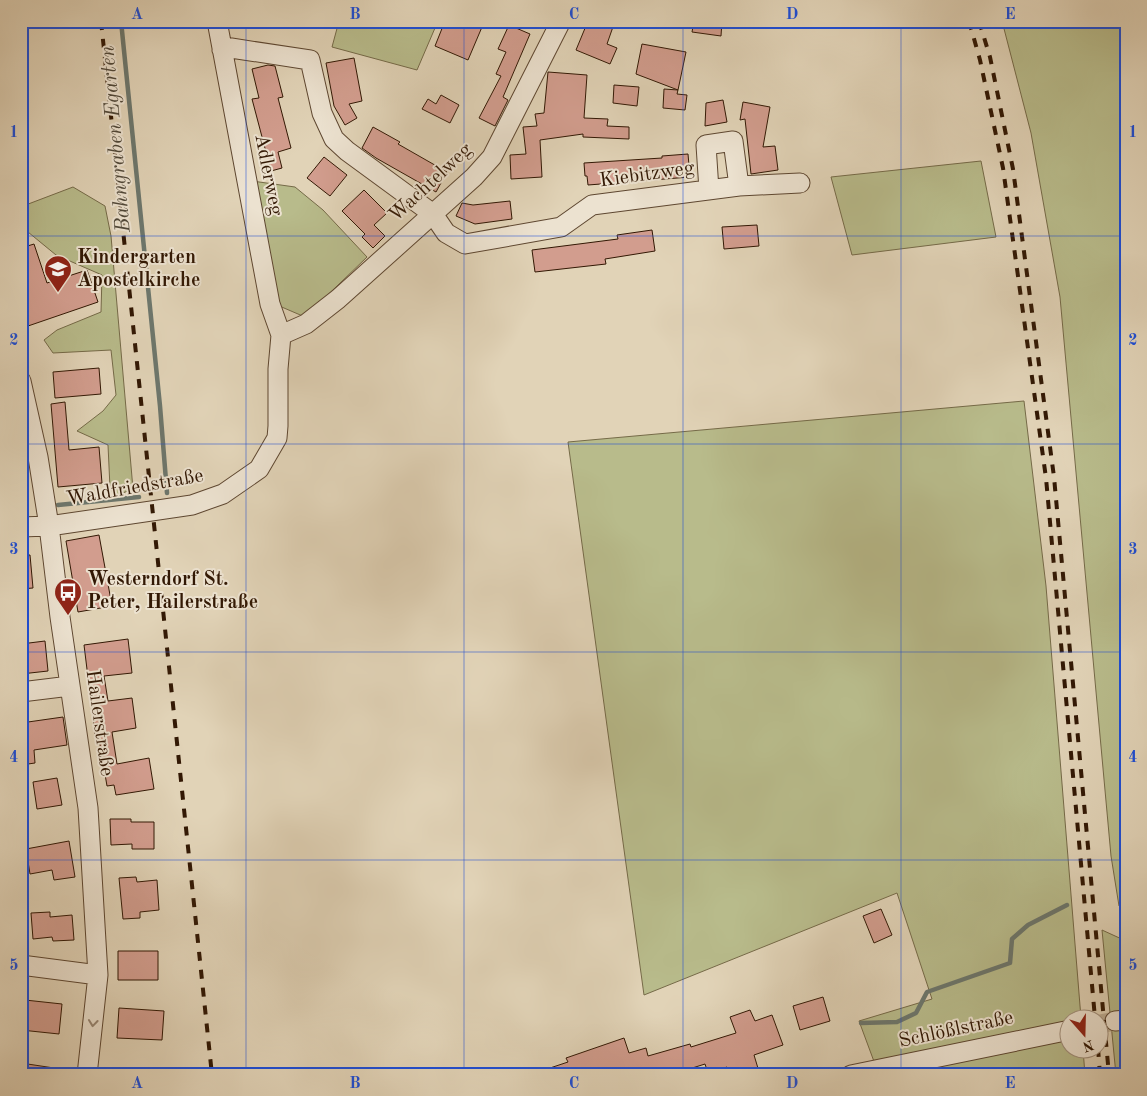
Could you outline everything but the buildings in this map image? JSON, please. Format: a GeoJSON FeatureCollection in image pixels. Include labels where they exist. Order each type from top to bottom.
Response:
{"type":"FeatureCollection","features":[{"type":"Feature","properties":{"kind":"street","name":"Adlerweg"},"geometry":{"type":"LineString","coordinates":[[217,21],[270,304],[281,335]]}},
{"type":"Feature","properties":{"kind":"street","name":"Wachtelweg"},"geometry":{"type":"LineString","coordinates":[[281,335],[306,324],[338,299],[474,177],[492,157],[561,21]]}},
{"type":"Feature","properties":{"kind":"street","name":"Kiebitzweg"},"geometry":{"type":"LineString","coordinates":[[222,50],[231,48],[310,60],[322,113],[334,138],[347,150],[433,214],[446,233],[465,244],[561,227],[592,205],[739,186],[800,183]]}},
{"type":"Feature","properties":{"kind":"street","name":"Kiebitzweg"},"geometry":{"type":"LineString","coordinates":[[709,190],[706,146],[733,142],[739,186]]}},
{"type":"Feature","properties":{"kind":"street","name":"Waldfriedstraße"},"geometry":{"type":"LineString","coordinates":[[21,528],[49,526],[192,505],[223,494],[259,469],[277,438],[281,335]]}},
{"type":"Feature","properties":{"kind":"street","name":"Hailerstraße"},"geometry":{"type":"LineString","coordinates":[[21,381],[38,457],[49,526],[88,808],[98,975],[87,1075]]}},
{"type":"Feature","properties":{"kind":"street"},"geometry":{"type":"LineString","coordinates":[[21,692],[70,686]]}},
{"type":"Feature","properties":{"kind":"street"},"geometry":{"type":"LineString","coordinates":[[21,965],[98,975]]}},
{"type":"Feature","properties":{"kind":"street","name":"Schlößlstraße"},"geometry":{"type":"LineString","coordinates":[[851,1075],[1060,1032]]}},
{"type":"Feature","properties":{"kind":"green space"},"geometry":{"type":"Polygon","coordinates":[[[339,21],[438,21],[417,70],[332,47],[339,21]]]}},
{"type":"Feature","properties":{"kind":"green space"},"geometry":{"type":"Polygon","coordinates":[[[1002,21],[1126,21],[1126,913],[1119,906],[1111,856],[1060,297],[1031,133],[1002,21]]]}},
{"type":"Feature","properties":{"kind":"green space"},"geometry":{"type":"Polygon","coordinates":[[[981,161],[996,237],[852,255],[831,177],[981,161]]]}},
{"type":"Feature","properties":{"kind":"green space"},"geometry":{"type":"Polygon","coordinates":[[[252,181],[295,187],[323,210],[367,257],[305,317],[277,305],[252,181]]]}},
{"type":"Feature","properties":{"kind":"green space"},"geometry":{"type":"Polygon","coordinates":[[[73,187],[105,206],[111,236],[133,489],[115,496],[110,488],[108,445],[77,431],[103,411],[116,395],[111,350],[53,353],[44,340],[57,330],[101,312],[102,275],[56,255],[28,232],[23,206],[73,187]]]}},
{"type":"Feature","properties":{"kind":"green space"},"geometry":{"type":"Polygon","coordinates":[[[1024,401],[1046,586],[1080,1008],[1060,1008],[1060,1058],[1084,1058],[1085,1075],[879,1075],[859,1021],[932,999],[897,893],[644,995],[568,442],[1024,401]]]}},
{"type":"Feature","properties":{"kind":"green space"},"geometry":{"type":"Polygon","coordinates":[[[1102,930],[1126,941],[1126,1075],[1116,1075],[1102,930]]]}},
{"type":"Feature","properties":{"kind":"waterway","name":"Bahngraben Egarten"},"geometry":{"type":"LineString","coordinates":[[121,21],[167,493]]}},
{"type":"Feature","properties":{"kind":"waterway"},"geometry":{"type":"LineString","coordinates":[[58,505],[139,497]]}},
{"type":"Feature","properties":{"kind":"waterway"},"geometry":{"type":"LineString","coordinates":[[861,1023],[897,1022],[916,1013],[927,992],[1010,963],[1012,939],[1028,925],[1067,905]]}},
{"type":"Feature","properties":{"kind":"tunnel"},"geometry":{"type":"LineString","coordinates":[[1110,1022],[1115,1021]]}},
{"type":"Feature","properties":{"kind":"railway"},"geometry":{"type":"LineString","coordinates":[[101,21],[212,1075]]}},
{"type":"Feature","properties":{"kind":"railway"},"geometry":{"type":"LineString","coordinates":[[969,21],[980,60],[1003,168],[1046,478],[1094,1008]]}},
{"type":"Feature","properties":{"kind":"railway"},"geometry":{"type":"LineString","coordinates":[[979,21],[990,57],[1013,169],[1054,477],[1109,1075]]}},
{"type":"Feature","properties":{"kind":"railway"},"geometry":{"type":"LineString","coordinates":[[1099,1058],[1100,1075]]}},
{"type":"Feature","properties":{"kind":"place","name":"Kindergarten Apostelkirche"},"geometry":{"type":"Point","coordinates":[58,293]}},
{"type":"Feature","properties":{"kind":"place","name":"Westerndorf St. Peter, Hailerstraße"},"geometry":{"type":"Point","coordinates":[68,616]}}]}
